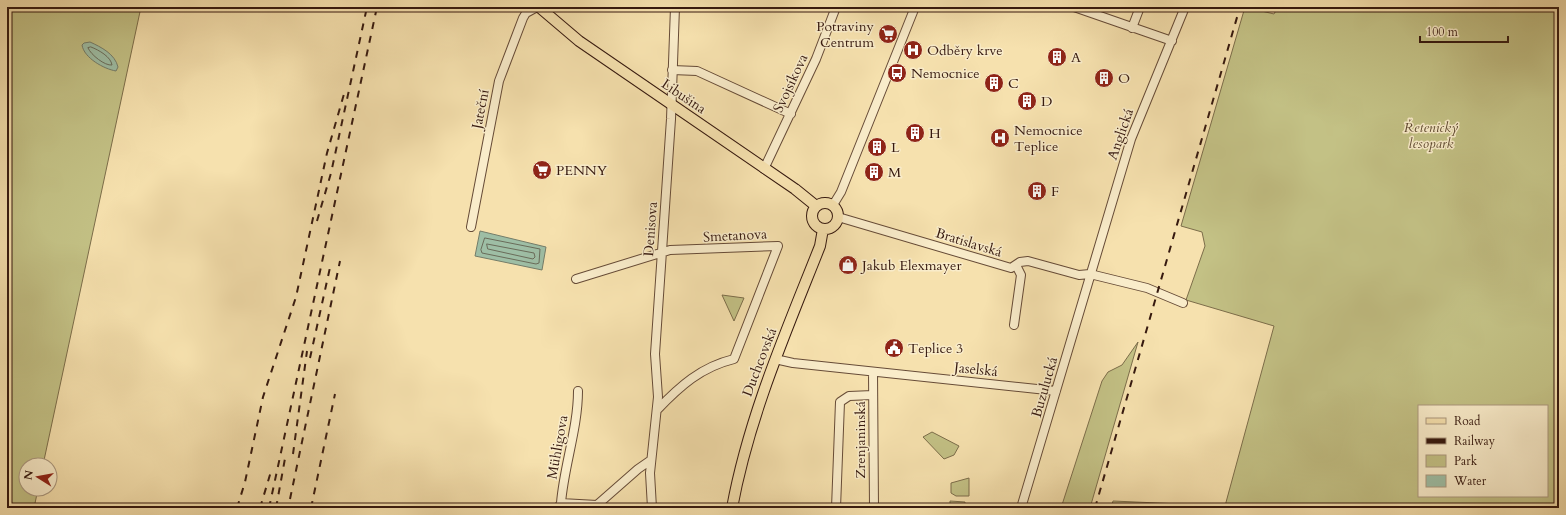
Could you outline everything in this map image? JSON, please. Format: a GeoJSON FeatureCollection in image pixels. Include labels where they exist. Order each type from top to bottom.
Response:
{"type":"FeatureCollection","features":[{"type":"Feature","properties":{"kind":"main road","name":"Libušina"},"geometry":{"type":"LineString","coordinates":[[538,7],[579,41],[816,206]]}},
{"type":"Feature","properties":{"kind":"main road"},"geometry":{"type":"LineString","coordinates":[[825,202],[833,205],[838,217],[834,225],[831,228],[823,229],[818,227],[812,221],[812,211],[816,206],[825,202]]}},
{"type":"Feature","properties":{"kind":"main road","name":"Duchcovská"},"geometry":{"type":"LineString","coordinates":[[732,508],[747,441],[775,359],[820,246],[823,229]]}},
{"type":"Feature","properties":{"kind":"street","name":"Jateční"},"geometry":{"type":"LineString","coordinates":[[471,227],[499,81],[523,18],[526,13],[538,7]]}},
{"type":"Feature","properties":{"kind":"street","name":"Denisova"},"geometry":{"type":"LineString","coordinates":[[652,508],[650,486],[651,460],[657,410],[655,354],[671,105],[675,7]]}},
{"type":"Feature","properties":{"kind":"street","name":"Svojsíkova"},"geometry":{"type":"LineString","coordinates":[[764,169],[816,59],[836,7]]}},
{"type":"Feature","properties":{"kind":"street"},"geometry":{"type":"LineString","coordinates":[[833,205],[841,192],[915,7]]}},
{"type":"Feature","properties":{"kind":"street"},"geometry":{"type":"LineString","coordinates":[[1074,7],[1172,41]]}},
{"type":"Feature","properties":{"kind":"street"},"geometry":{"type":"LineString","coordinates":[[1132,28],[1140,7]]}},
{"type":"Feature","properties":{"kind":"street","name":"Anglická"},"geometry":{"type":"LineString","coordinates":[[1090,274],[1131,139],[1185,7]]}},
{"type":"Feature","properties":{"kind":"street","name":"Libušina"},"geometry":{"type":"LineString","coordinates":[[672,70],[697,71],[791,114]]}},
{"type":"Feature","properties":{"kind":"street","name":"Bratislavská"},"geometry":{"type":"LineString","coordinates":[[838,217],[1011,268],[1028,261],[1079,275],[1090,274],[1147,288],[1183,304]]}},
{"type":"Feature","properties":{"kind":"street","name":"Smetanova"},"geometry":{"type":"LineString","coordinates":[[576,279],[670,250],[778,246],[734,359],[702,370],[674,392],[657,410]]}},
{"type":"Feature","properties":{"kind":"street"},"geometry":{"type":"LineString","coordinates":[[1014,325],[1021,275],[1016,265]]}},
{"type":"Feature","properties":{"kind":"street","name":"Buzulucká"},"geometry":{"type":"LineString","coordinates":[[1021,508],[1090,274]]}},
{"type":"Feature","properties":{"kind":"street","name":"Jaselská"},"geometry":{"type":"LineString","coordinates":[[775,359],[793,363],[1056,391]]}},
{"type":"Feature","properties":{"kind":"street","name":"Zrenjaninská"},"geometry":{"type":"LineString","coordinates":[[873,372],[874,508]]}},
{"type":"Feature","properties":{"kind":"street","name":"Mühligova"},"geometry":{"type":"LineString","coordinates":[[560,506],[565,466],[576,412],[578,391]]}},
{"type":"Feature","properties":{"kind":"street"},"geometry":{"type":"LineString","coordinates":[[836,508],[840,402],[850,396],[873,395]]}},
{"type":"Feature","properties":{"kind":"street"},"geometry":{"type":"LineString","coordinates":[[560,506],[597,505],[638,469],[651,460]]}},
{"type":"Feature","properties":{"kind":"green space"},"geometry":{"type":"Polygon","coordinates":[[[7,7],[141,7],[45,457],[18,457],[18,497],[36,497],[34,508],[7,508],[7,7]]]}},
{"type":"Feature","properties":{"kind":"green space","name":"Řetenický lesopark"},"geometry":{"type":"Polygon","coordinates":[[[1245,7],[1274,14],[1278,7],[1559,7],[1559,508],[1111,508],[1113,501],[1225,506],[1274,326],[1186,300],[1205,246],[1202,232],[1181,226],[1245,7]]]}},
{"type":"Feature","properties":{"kind":"green space"},"geometry":{"type":"Polygon","coordinates":[[[722,295],[744,298],[734,321],[722,295]]]}},
{"type":"Feature","properties":{"kind":"green space"},"geometry":{"type":"Polygon","coordinates":[[[1138,342],[1090,508],[1061,508],[1102,381],[1108,372],[1122,365],[1138,342]]]}},
{"type":"Feature","properties":{"kind":"green space"},"geometry":{"type":"Polygon","coordinates":[[[932,432],[959,446],[954,455],[944,459],[923,437],[932,432]]]}},
{"type":"Feature","properties":{"kind":"green space"},"geometry":{"type":"Polygon","coordinates":[[[969,478],[969,496],[956,496],[951,493],[951,483],[969,478]]]}},
{"type":"Feature","properties":{"kind":"green space"},"geometry":{"type":"Polygon","coordinates":[[[950,501],[965,502],[965,508],[950,508],[950,501]]]}},
{"type":"Feature","properties":{"kind":"water"},"geometry":{"type":"Polygon","coordinates":[[[90,42],[103,49],[114,58],[118,67],[116,71],[100,65],[86,54],[82,45],[90,42]]]}},
{"type":"Feature","properties":{"kind":"water"},"geometry":{"type":"Polygon","coordinates":[[[480,231],[546,247],[542,270],[475,256],[480,231]]]}},
{"type":"Feature","properties":{"kind":"railway"},"geometry":{"type":"LineString","coordinates":[[317,221],[331,173],[367,7]]}},
{"type":"Feature","properties":{"kind":"railway"},"geometry":{"type":"LineString","coordinates":[[269,508],[377,7]]}},
{"type":"Feature","properties":{"kind":"railway"},"geometry":{"type":"LineString","coordinates":[[1095,508],[1240,7]]}},
{"type":"Feature","properties":{"kind":"railway"},"geometry":{"type":"LineString","coordinates":[[237,508],[245,482],[263,397],[296,297],[327,153],[344,94]]}},
{"type":"Feature","properties":{"kind":"railway"},"geometry":{"type":"LineString","coordinates":[[290,499],[340,261]]}},
{"type":"Feature","properties":{"kind":"railway"},"geometry":{"type":"LineString","coordinates":[[310,358],[331,263]]}},
{"type":"Feature","properties":{"kind":"railway"},"geometry":{"type":"LineString","coordinates":[[293,454],[307,351]]}},
{"type":"Feature","properties":{"kind":"railway"},"geometry":{"type":"LineString","coordinates":[[311,508],[335,394]]}},
{"type":"Feature","properties":{"kind":"railway"},"geometry":{"type":"LineString","coordinates":[[276,508],[286,453]]}},
{"type":"Feature","properties":{"kind":"railway"},"geometry":{"type":"LineString","coordinates":[[260,508],[272,468]]}},
{"type":"Feature","properties":{"kind":"place","name":"Potraviny Centrum"},"geometry":{"type":"Point","coordinates":[888,34]}},
{"type":"Feature","properties":{"kind":"place","name":"Odběry krve"},"geometry":{"type":"Point","coordinates":[913,50]}},
{"type":"Feature","properties":{"kind":"place","name":"A"},"geometry":{"type":"Point","coordinates":[1057,57]}},
{"type":"Feature","properties":{"kind":"place","name":"Nemocnice"},"geometry":{"type":"Point","coordinates":[897,73]}},
{"type":"Feature","properties":{"kind":"place","name":"O"},"geometry":{"type":"Point","coordinates":[1104,78]}},
{"type":"Feature","properties":{"kind":"place","name":"C"},"geometry":{"type":"Point","coordinates":[994,83]}},
{"type":"Feature","properties":{"kind":"place","name":"D"},"geometry":{"type":"Point","coordinates":[1027,101]}},
{"type":"Feature","properties":{"kind":"place","name":"H"},"geometry":{"type":"Point","coordinates":[915,133]}},
{"type":"Feature","properties":{"kind":"place","name":"Nemocnice Teplice"},"geometry":{"type":"Point","coordinates":[1000,138]}},
{"type":"Feature","properties":{"kind":"place","name":"L"},"geometry":{"type":"Point","coordinates":[877,147]}},
{"type":"Feature","properties":{"kind":"place","name":"PENNY"},"geometry":{"type":"Point","coordinates":[542,170]}},
{"type":"Feature","properties":{"kind":"place","name":"M"},"geometry":{"type":"Point","coordinates":[874,172]}},
{"type":"Feature","properties":{"kind":"place","name":"F"},"geometry":{"type":"Point","coordinates":[1037,191]}},
{"type":"Feature","properties":{"kind":"place","name":"Jakub Elexmayer"},"geometry":{"type":"Point","coordinates":[848,265]}},
{"type":"Feature","properties":{"kind":"place","name":"Teplice 3"},"geometry":{"type":"Point","coordinates":[894,348]}}]}
